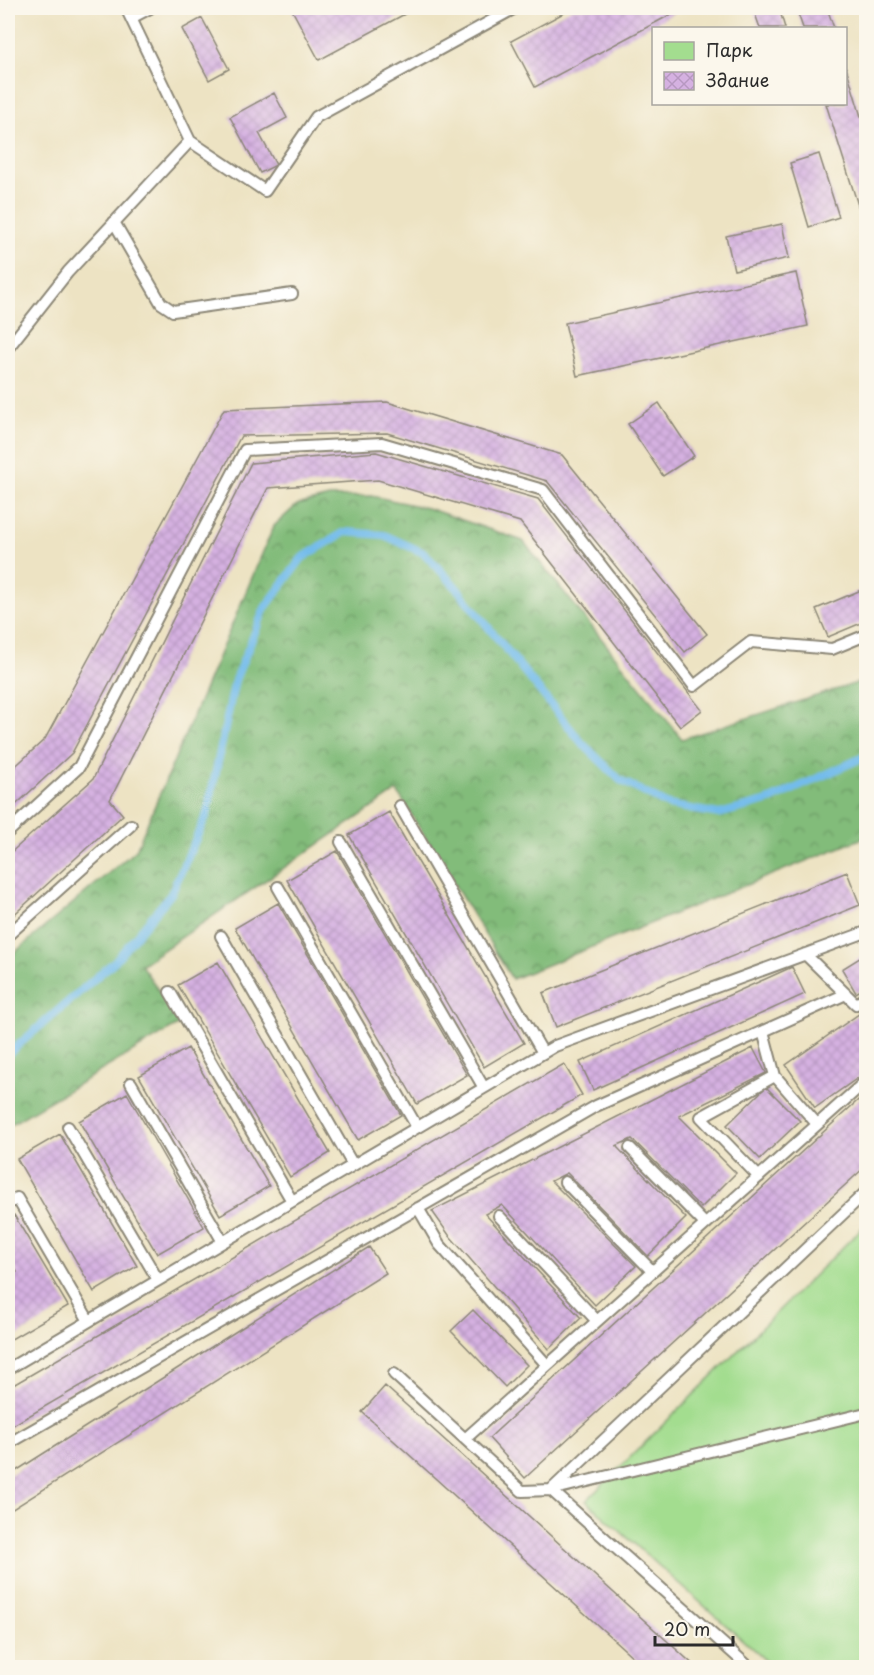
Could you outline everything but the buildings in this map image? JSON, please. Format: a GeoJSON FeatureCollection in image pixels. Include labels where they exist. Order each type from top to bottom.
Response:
{"type":"FeatureCollection","features":[{"type":"Feature","properties":{"kind":"lane"},"geometry":{"type":"LineString","coordinates":[[126,8],[190,141],[265,191],[316,117],[514,8]]}},
{"type":"Feature","properties":{"kind":"lane"},"geometry":{"type":"LineString","coordinates":[[131,18],[150,8]]}},
{"type":"Feature","properties":{"kind":"lane"},"geometry":{"type":"LineString","coordinates":[[8,348],[68,272],[190,141]]}},
{"type":"Feature","properties":{"kind":"lane"},"geometry":{"type":"LineString","coordinates":[[114,222],[161,303],[172,311],[291,294]]}},
{"type":"Feature","properties":{"kind":"lane"},"geometry":{"type":"LineString","coordinates":[[8,832],[79,767],[245,450],[382,443],[543,490],[694,686],[751,642],[832,649],[867,635]]}},
{"type":"Feature","properties":{"kind":"lane"},"geometry":{"type":"LineString","coordinates":[[400,806],[543,1053]]}},
{"type":"Feature","properties":{"kind":"lane"},"geometry":{"type":"LineString","coordinates":[[8,935],[131,825]]}},
{"type":"Feature","properties":{"kind":"lane"},"geometry":{"type":"LineString","coordinates":[[341,842],[484,1088]]}},
{"type":"Feature","properties":{"kind":"lane"},"geometry":{"type":"LineString","coordinates":[[278,887],[417,1127]]}},
{"type":"Feature","properties":{"kind":"lane"},"geometry":{"type":"LineString","coordinates":[[8,1369],[555,1046],[867,932]]}},
{"type":"Feature","properties":{"kind":"lane"},"geometry":{"type":"LineString","coordinates":[[222,936],[353,1165]]}},
{"type":"Feature","properties":{"kind":"lane"},"geometry":{"type":"LineString","coordinates":[[806,954],[856,1004],[867,998]]}},
{"type":"Feature","properties":{"kind":"lane"},"geometry":{"type":"LineString","coordinates":[[170,992],[292,1201]]}},
{"type":"Feature","properties":{"kind":"lane"},"geometry":{"type":"LineString","coordinates":[[8,1444],[596,1106],[846,994]]}},
{"type":"Feature","properties":{"kind":"lane"},"geometry":{"type":"LineString","coordinates":[[763,1031],[775,1076],[817,1124]]}},
{"type":"Feature","properties":{"kind":"lane"},"geometry":{"type":"LineString","coordinates":[[759,1176],[701,1117],[775,1076]]}},
{"type":"Feature","properties":{"kind":"lane"},"geometry":{"type":"LineString","coordinates":[[465,1439],[867,1081]]}},
{"type":"Feature","properties":{"kind":"lane"},"geometry":{"type":"LineString","coordinates":[[131,1083],[223,1242]]}},
{"type":"Feature","properties":{"kind":"lane"},"geometry":{"type":"LineString","coordinates":[[68,1127],[159,1280]]}},
{"type":"Feature","properties":{"kind":"lane"},"geometry":{"type":"LineString","coordinates":[[630,1148],[705,1224]]}},
{"type":"Feature","properties":{"kind":"lane"},"geometry":{"type":"LineString","coordinates":[[565,1182],[652,1271]]}},
{"type":"Feature","properties":{"kind":"lane"},"geometry":{"type":"LineString","coordinates":[[550,1490],[867,1192]]}},
{"type":"Feature","properties":{"kind":"lane"},"geometry":{"type":"LineString","coordinates":[[8,1204],[17,1198],[89,1321]]}},
{"type":"Feature","properties":{"kind":"lane"},"geometry":{"type":"LineString","coordinates":[[418,1208],[439,1244],[548,1365]]}},
{"type":"Feature","properties":{"kind":"lane"},"geometry":{"type":"LineString","coordinates":[[499,1216],[597,1321]]}},
{"type":"Feature","properties":{"kind":"lane"},"geometry":{"type":"LineString","coordinates":[[394,1374],[522,1491],[550,1490],[867,1413]]}},
{"type":"Feature","properties":{"kind":"lane"},"geometry":{"type":"LineString","coordinates":[[550,1490],[750,1668]]}},
{"type":"Feature","properties":{"kind":"green space"},"geometry":{"type":"Polygon","coordinates":[[[372,496],[427,508],[523,541],[682,739],[866,680],[866,837],[512,979],[397,791],[141,965],[181,1023],[8,1126],[8,958],[136,850],[274,526],[297,505],[329,497],[372,496]]]}},
{"type":"Feature","properties":{"kind":"green space"},"geometry":{"type":"Polygon","coordinates":[[[866,1224],[866,1667],[773,1667],[586,1501],[866,1224]]]}},
{"type":"Feature","properties":{"kind":"waterway"},"geometry":{"type":"LineString","coordinates":[[8,1054],[115,961],[171,894],[207,814],[235,680],[265,608],[302,558],[345,532],[384,535],[424,553],[455,586],[582,743],[620,780],[668,805],[719,814],[768,801],[866,756]]}}]}
